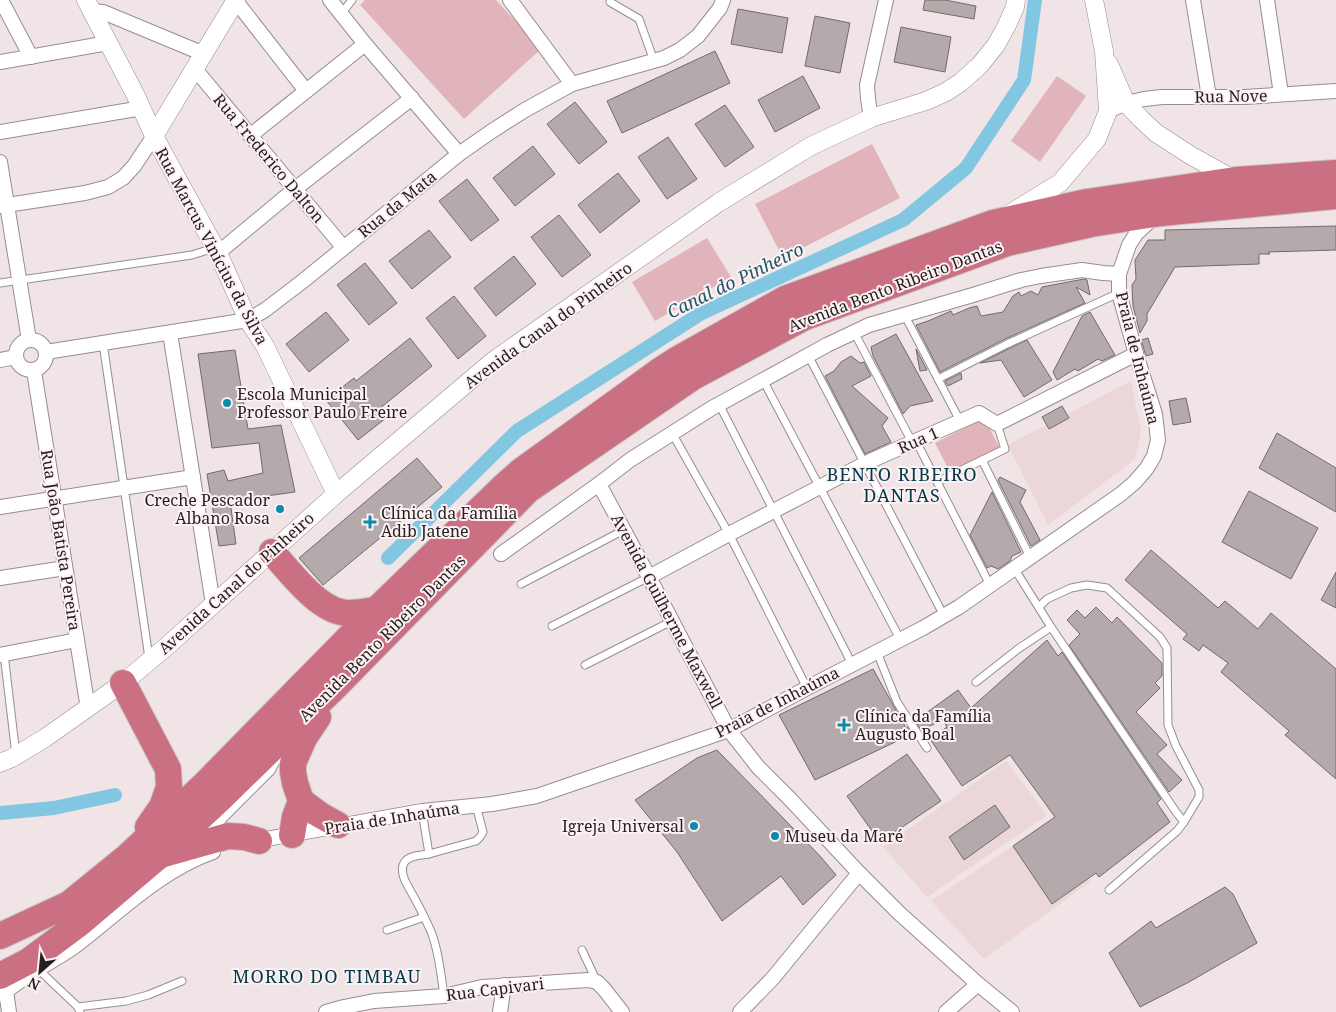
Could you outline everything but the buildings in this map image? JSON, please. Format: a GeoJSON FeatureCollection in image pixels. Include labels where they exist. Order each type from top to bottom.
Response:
{"type":"FeatureCollection","features":[{"type":"Feature","properties":{"kind":"highway","name":"Avenida Bento Ribeiro Dantas"},"geometry":{"type":"LineString","coordinates":[[2,987],[75,914],[128,856],[204,785],[376,610],[516,475],[665,368],[785,299],[993,223],[1087,202],[1235,180],[1336,173]]}},
{"type":"Feature","properties":{"kind":"highway","name":"Avenida Bento Ribeiro Dantas"},"geometry":{"type":"LineString","coordinates":[[0,936],[75,914],[160,855],[336,686],[528,490],[693,377],[805,317],[1007,243],[1091,224],[1161,213],[1336,196]]}},
{"type":"Feature","properties":{"kind":"highway"},"geometry":{"type":"LineString","coordinates":[[272,552],[313,596],[329,608],[350,613],[376,610]]}},
{"type":"Feature","properties":{"kind":"highway"},"geometry":{"type":"LineString","coordinates":[[123,683],[168,769],[169,787],[162,807],[128,856]]}},
{"type":"Feature","properties":{"kind":"highway"},"geometry":{"type":"LineString","coordinates":[[336,686],[304,738],[293,763],[294,778],[301,801],[338,825]]}},
{"type":"Feature","properties":{"kind":"highway"},"geometry":{"type":"LineString","coordinates":[[292,835],[295,817],[301,801]]}},
{"type":"Feature","properties":{"kind":"highway"},"geometry":{"type":"LineString","coordinates":[[160,855],[228,836],[259,840]]}},
{"type":"Feature","properties":{"kind":"street"},"geometry":{"type":"LineString","coordinates":[[1,0],[31,56]]}},
{"type":"Feature","properties":{"kind":"street"},"geometry":{"type":"LineString","coordinates":[[3,205],[85,193],[108,187],[123,178],[134,166],[154,136],[236,0],[306,91]]}},
{"type":"Feature","properties":{"kind":"street"},"geometry":{"type":"LineString","coordinates":[[330,0],[459,154]]}},
{"type":"Feature","properties":{"kind":"street"},"geometry":{"type":"LineString","coordinates":[[510,0],[572,84]]}},
{"type":"Feature","properties":{"kind":"street","name":"Rua da Mata"},"geometry":{"type":"LineString","coordinates":[[46,352],[248,320],[265,310],[303,281],[459,154],[492,131],[572,84],[664,58],[680,50],[698,36],[720,8],[723,0]]}},
{"type":"Feature","properties":{"kind":"street"},"geometry":{"type":"LineString","coordinates":[[871,118],[867,85],[886,0]]}},
{"type":"Feature","properties":{"kind":"street","name":"Avenida Canal do Pinheiro"},"geometry":{"type":"LineString","coordinates":[[0,763],[16,756],[88,709],[150,661],[336,494],[493,361],[718,204],[811,146],[871,118],[926,101],[946,92],[961,82],[980,65],[996,45],[1006,27],[1016,0]]}},
{"type":"Feature","properties":{"kind":"street"},"geometry":{"type":"LineString","coordinates":[[993,223],[1060,183],[1097,138],[1108,111],[1104,52],[1094,0]]}},
{"type":"Feature","properties":{"kind":"street"},"geometry":{"type":"LineString","coordinates":[[1193,0],[1209,97]]}},
{"type":"Feature","properties":{"kind":"street"},"geometry":{"type":"LineString","coordinates":[[1267,0],[1281,94]]}},
{"type":"Feature","properties":{"kind":"street"},"geometry":{"type":"LineString","coordinates":[[89,5],[200,62]]}},
{"type":"Feature","properties":{"kind":"street","name":"Rua Marcus Vinícius da Silva"},"geometry":{"type":"LineString","coordinates":[[89,5],[142,108],[154,136],[216,250],[248,320],[265,346],[336,494]]}},
{"type":"Feature","properties":{"kind":"street"},"geometry":{"type":"LineString","coordinates":[[0,62],[108,43]]}},
{"type":"Feature","properties":{"kind":"street"},"geometry":{"type":"LineString","coordinates":[[251,136],[366,44]]}},
{"type":"Feature","properties":{"kind":"street"},"geometry":{"type":"LineString","coordinates":[[1104,52],[1126,103],[1140,119],[1156,133],[1190,155],[1235,180]]}},
{"type":"Feature","properties":{"kind":"street","name":"Rua Frederico Dalton"},"geometry":{"type":"LineString","coordinates":[[200,62],[251,136],[343,247]]}},
{"type":"Feature","properties":{"kind":"street","name":"Rua Nove"},"geometry":{"type":"LineString","coordinates":[[1108,111],[1126,103],[1162,97],[1245,97],[1336,91]]}},
{"type":"Feature","properties":{"kind":"street"},"geometry":{"type":"LineString","coordinates":[[216,250],[412,98]]}},
{"type":"Feature","properties":{"kind":"street"},"geometry":{"type":"LineString","coordinates":[[0,132],[142,108]]}},
{"type":"Feature","properties":{"kind":"street"},"geometry":{"type":"LineString","coordinates":[[0,162],[3,205],[19,280],[29,340]]}},
{"type":"Feature","properties":{"kind":"street","name":"Praia de Inhaúma"},"geometry":{"type":"LineString","coordinates":[[2,987],[16,983],[69,950],[149,887],[180,866],[200,857],[222,849],[259,840],[338,825],[422,811],[537,796],[729,730],[959,607],[1121,494],[1135,482],[1154,456],[1158,440],[1155,414],[1119,293],[1119,274],[1129,245],[1136,234],[1161,213]]}},
{"type":"Feature","properties":{"kind":"street"},"geometry":{"type":"LineString","coordinates":[[501,554],[630,460],[672,433],[719,404],[808,355],[869,325],[1021,280],[1082,270],[1103,274],[1119,274]]}},
{"type":"Feature","properties":{"kind":"street"},"geometry":{"type":"LineString","coordinates":[[170,332],[213,604]]}},
{"type":"Feature","properties":{"kind":"street"},"geometry":{"type":"LineString","coordinates":[[29,340],[38,341],[46,352],[47,357],[42,366],[34,371],[24,369],[17,362],[16,352],[20,344],[29,340]]}},
{"type":"Feature","properties":{"kind":"street"},"geometry":{"type":"LineString","coordinates":[[997,424],[1136,354]]}},
{"type":"Feature","properties":{"kind":"street"},"geometry":{"type":"LineString","coordinates":[[0,360],[16,357]]}},
{"type":"Feature","properties":{"kind":"street","name":"Rua João Batista Pereira"},"geometry":{"type":"LineString","coordinates":[[34,371],[88,709]]}},
{"type":"Feature","properties":{"kind":"street","name":"Rua 1"},"geometry":{"type":"LineString","coordinates":[[649,577],[865,463],[960,421],[979,413],[997,424]]}},
{"type":"Feature","properties":{"kind":"street"},"geometry":{"type":"LineString","coordinates":[[0,507],[193,477]]}},
{"type":"Feature","properties":{"kind":"street","name":"Avenida Guilherme Maxwell"},"geometry":{"type":"LineString","coordinates":[[599,484],[729,730],[758,767],[899,913],[1012,1012]]}},
{"type":"Feature","properties":{"kind":"street"},"geometry":{"type":"LineString","coordinates":[[0,578],[65,568]]}},
{"type":"Feature","properties":{"kind":"street"},"geometry":{"type":"LineString","coordinates":[[2,654],[77,640]]}},
{"type":"Feature","properties":{"kind":"street"},"geometry":{"type":"LineString","coordinates":[[740,1012],[773,978],[859,873]]}},
{"type":"Feature","properties":{"kind":"street","name":"Rua Capivari"},"geometry":{"type":"LineString","coordinates":[[326,1012],[374,1001],[444,996],[482,987],[571,980],[597,982]]}},
{"type":"Feature","properties":{"kind":"street"},"geometry":{"type":"LineString","coordinates":[[597,982],[622,1012]]}},
{"type":"Feature","properties":{"kind":"street"},"geometry":{"type":"LineString","coordinates":[[946,1012],[978,984]]}},
{"type":"Feature","properties":{"kind":"street"},"geometry":{"type":"LineString","coordinates":[[500,1012],[504,985]]}},
{"type":"Feature","properties":{"kind":"street"},"geometry":{"type":"LineString","coordinates":[[2,987],[9,1012]]}},
{"type":"Feature","properties":{"kind":"lane"},"geometry":{"type":"LineString","coordinates":[[341,14],[352,0]]}},
{"type":"Feature","properties":{"kind":"lane"},"geometry":{"type":"LineString","coordinates":[[610,2],[639,19],[654,61]]}},
{"type":"Feature","properties":{"kind":"lane"},"geometry":{"type":"LineString","coordinates":[[0,283],[216,250]]}},
{"type":"Feature","properties":{"kind":"lane"},"geometry":{"type":"LineString","coordinates":[[938,379],[1007,344],[1119,293]]}},
{"type":"Feature","properties":{"kind":"lane"},"geometry":{"type":"LineString","coordinates":[[904,314],[960,421]]}},
{"type":"Feature","properties":{"kind":"lane"},"geometry":{"type":"LineString","coordinates":[[854,332],[937,482],[990,585]]}},
{"type":"Feature","properties":{"kind":"lane"},"geometry":{"type":"LineString","coordinates":[[103,343],[150,661]]}},
{"type":"Feature","properties":{"kind":"lane"},"geometry":{"type":"LineString","coordinates":[[808,355],[944,616]]}},
{"type":"Feature","properties":{"kind":"lane"},"geometry":{"type":"LineString","coordinates":[[763,380],[900,640]]}},
{"type":"Feature","properties":{"kind":"lane"},"geometry":{"type":"LineString","coordinates":[[719,404],[852,664]]}},
{"type":"Feature","properties":{"kind":"lane"},"geometry":{"type":"LineString","coordinates":[[937,482],[1005,449],[997,424]]}},
{"type":"Feature","properties":{"kind":"lane"},"geometry":{"type":"LineString","coordinates":[[672,433],[728,534],[807,688]]}},
{"type":"Feature","properties":{"kind":"lane"},"geometry":{"type":"LineString","coordinates":[[982,460],[1030,557]]}},
{"type":"Feature","properties":{"kind":"lane"},"geometry":{"type":"LineString","coordinates":[[521,584],[624,530]]}},
{"type":"Feature","properties":{"kind":"lane"},"geometry":{"type":"LineString","coordinates":[[1014,568],[1051,627],[1184,822]]}},
{"type":"Feature","properties":{"kind":"lane"},"geometry":{"type":"LineString","coordinates":[[552,626],[649,577]]}},
{"type":"Feature","properties":{"kind":"lane"},"geometry":{"type":"LineString","coordinates":[[1039,607],[1048,599],[1071,588],[1087,585],[1107,588],[1160,637],[1167,648],[1168,725],[1176,746],[1199,790],[1199,797],[1177,831],[1109,890]]}},
{"type":"Feature","properties":{"kind":"lane"},"geometry":{"type":"LineString","coordinates":[[584,665],[672,621]]}},
{"type":"Feature","properties":{"kind":"lane"},"geometry":{"type":"LineString","coordinates":[[976,682],[1051,627]]}},
{"type":"Feature","properties":{"kind":"lane"},"geometry":{"type":"LineString","coordinates":[[877,652],[897,702],[927,748]]}},
{"type":"Feature","properties":{"kind":"lane"},"geometry":{"type":"LineString","coordinates":[[2,654],[16,756]]}},
{"type":"Feature","properties":{"kind":"lane"},"geometry":{"type":"LineString","coordinates":[[444,996],[432,934],[402,870],[406,860],[411,857],[476,842],[483,832],[476,805]]}},
{"type":"Feature","properties":{"kind":"lane"},"geometry":{"type":"LineString","coordinates":[[422,811],[429,854]]}},
{"type":"Feature","properties":{"kind":"lane"},"geometry":{"type":"LineString","coordinates":[[387,930],[424,917]]}},
{"type":"Feature","properties":{"kind":"lane"},"geometry":{"type":"LineString","coordinates":[[582,950],[597,982]]}},
{"type":"Feature","properties":{"kind":"lane"},"geometry":{"type":"LineString","coordinates":[[38,969],[79,1010],[126,1001],[182,981]]}},
{"type":"Feature","properties":{"kind":"shaded area"},"geometry":{"type":"Polygon","coordinates":[[[365,0],[496,0],[541,49],[464,119],[360,5],[365,0]]]}},
{"type":"Feature","properties":{"kind":"shaded area"},"geometry":{"type":"Polygon","coordinates":[[[1057,76],[1086,96],[1040,162],[1011,141],[1057,76]]]}},
{"type":"Feature","properties":{"kind":"shaded area"},"geometry":{"type":"Polygon","coordinates":[[[872,144],[900,198],[783,258],[755,204],[872,144]]]}},
{"type":"Feature","properties":{"kind":"shaded area"},"geometry":{"type":"Polygon","coordinates":[[[707,238],[731,277],[655,321],[632,282],[707,238]]]}},
{"type":"Feature","properties":{"kind":"shaded area"},"geometry":{"type":"Polygon","coordinates":[[[1131,381],[1141,431],[1135,459],[1048,525],[1008,445],[1131,381]]]}},
{"type":"Feature","properties":{"kind":"shaded area"},"geometry":{"type":"Polygon","coordinates":[[[984,418],[1000,448],[951,474],[935,443],[984,418]]]}},
{"type":"Feature","properties":{"kind":"shaded area"},"geometry":{"type":"Polygon","coordinates":[[[1006,761],[1047,815],[927,897],[883,847],[1006,761]]]}},
{"type":"Feature","properties":{"kind":"shaded area"},"geometry":{"type":"Polygon","coordinates":[[[1048,822],[1090,882],[984,959],[931,901],[1048,822]]]}},
{"type":"Feature","properties":{"kind":"waterway","name":"Canal do Pinheiro"},"geometry":{"type":"LineString","coordinates":[[388,558],[517,431],[700,314],[903,220],[966,168],[1024,80],[1035,0]]}},
{"type":"Feature","properties":{"kind":"waterway","name":"Canal do Pinheiro"},"geometry":{"type":"LineString","coordinates":[[0,813],[54,808],[115,795]]}},
{"type":"Feature","properties":{"kind":"place","name":"Escola Municipal Professor Paulo Freire"},"geometry":{"type":"Point","coordinates":[227,403]}},
{"type":"Feature","properties":{"kind":"place","name":"Creche Pescador Albano Rosa"},"geometry":{"type":"Point","coordinates":[280,509]}},
{"type":"Feature","properties":{"kind":"place","name":"Clínica da Família Adib Jatene"},"geometry":{"type":"Point","coordinates":[370,522]}},
{"type":"Feature","properties":{"kind":"place","name":"Clínica da Família Augusto Boal"},"geometry":{"type":"Point","coordinates":[844,725]}},
{"type":"Feature","properties":{"kind":"place","name":"Igreja Universal"},"geometry":{"type":"Point","coordinates":[694,826]}},
{"type":"Feature","properties":{"kind":"place","name":"Museu da Maré"},"geometry":{"type":"Point","coordinates":[775,836]}},
{"type":"Feature","properties":{"kind":"district","name":"BENTO RIBEIRO DANTAS"},"geometry":{"type":"Point","coordinates":[902,484]}},
{"type":"Feature","properties":{"kind":"district","name":"MORRO DO TIMBAU"},"geometry":{"type":"Point","coordinates":[327,976]}}]}
